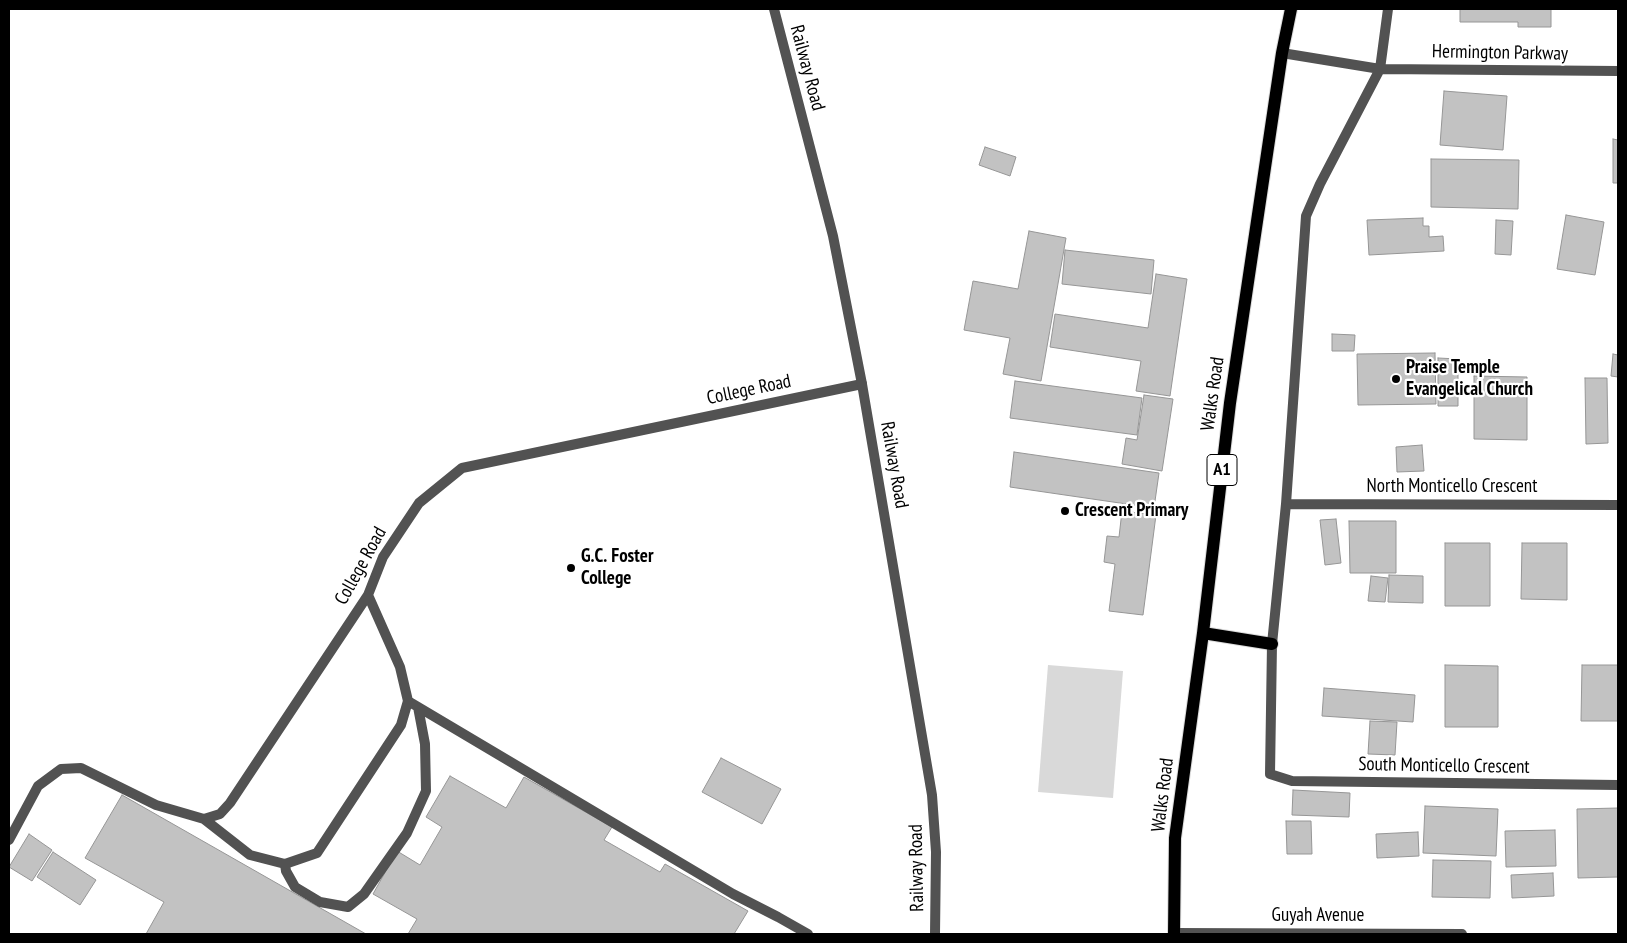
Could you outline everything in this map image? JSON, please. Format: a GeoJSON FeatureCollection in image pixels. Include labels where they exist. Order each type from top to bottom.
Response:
{"type":"FeatureCollection","features":[{"type":"Feature","properties":{"kind":"main road","name":"Walks Road"},"geometry":{"type":"LineString","coordinates":[[1174,934],[1175,838],[1203,633],[1230,403],[1282,53],[1292,9]]}},
{"type":"Feature","properties":{"kind":"main road"},"geometry":{"type":"LineString","coordinates":[[1203,633],[1272,644]]}},
{"type":"Feature","properties":{"kind":"street","name":"Railway Road"},"geometry":{"type":"LineString","coordinates":[[774,9],[833,236],[862,384],[932,795],[936,852],[935,934]]}},
{"type":"Feature","properties":{"kind":"street"},"geometry":{"type":"LineString","coordinates":[[1272,644],[1286,504],[1306,216],[1320,184],[1380,69],[1388,9]]}},
{"type":"Feature","properties":{"kind":"street","name":"Hermington Parkway"},"geometry":{"type":"LineString","coordinates":[[1282,53],[1380,69],[1618,72]]}},
{"type":"Feature","properties":{"kind":"street","name":"College Road"},"geometry":{"type":"LineString","coordinates":[[204,819],[220,814],[230,803],[368,595],[383,556],[419,503],[462,468],[862,384]]}},
{"type":"Feature","properties":{"kind":"street","name":"North Monticello Crescent"},"geometry":{"type":"LineString","coordinates":[[1286,504],[1618,505]]}},
{"type":"Feature","properties":{"kind":"street"},"geometry":{"type":"LineString","coordinates":[[9,840],[38,786],[61,769],[81,768],[156,805],[204,819],[250,855],[285,864],[317,853],[401,725],[408,701],[400,668],[368,595]]}},
{"type":"Feature","properties":{"kind":"street","name":"South Monticello Crescent"},"geometry":{"type":"LineString","coordinates":[[1272,644],[1270,774],[1292,781],[1618,785]]}},
{"type":"Feature","properties":{"kind":"street"},"geometry":{"type":"LineString","coordinates":[[408,701],[733,894],[778,916],[808,934]]}},
{"type":"Feature","properties":{"kind":"street"},"geometry":{"type":"LineString","coordinates":[[285,864],[286,871],[295,887],[320,902],[348,907],[364,894],[407,833],[426,791],[426,744],[418,707]]}},
{"type":"Feature","properties":{"kind":"street","name":"Guyah Avenue"},"geometry":{"type":"LineString","coordinates":[[1174,934],[1462,934]]}},
{"type":"Feature","properties":{"kind":"shaded area"},"geometry":{"type":"Polygon","coordinates":[[[1048,665],[1123,671],[1113,798],[1038,792],[1048,665]]]}},
{"type":"Feature","properties":{"kind":"building"},"geometry":{"type":"Polygon","coordinates":[[[1460,9],[1551,9],[1551,27],[1518,27],[1518,22],[1460,22],[1460,9]]]}},
{"type":"Feature","properties":{"kind":"building"},"geometry":{"type":"Polygon","coordinates":[[[1444,91],[1507,96],[1503,150],[1440,145],[1444,91]]]}},
{"type":"Feature","properties":{"kind":"building"},"geometry":{"type":"Polygon","coordinates":[[[1613,139],[1618,140],[1618,183],[1613,183],[1613,139]]]}},
{"type":"Feature","properties":{"kind":"building"},"geometry":{"type":"Polygon","coordinates":[[[985,147],[1016,157],[1010,176],[979,165],[985,147]]]}},
{"type":"Feature","properties":{"kind":"building"},"geometry":{"type":"Polygon","coordinates":[[[1431,159],[1519,160],[1518,209],[1431,207],[1431,159]]]}},
{"type":"Feature","properties":{"kind":"building"},"geometry":{"type":"Polygon","coordinates":[[[1566,215],[1604,222],[1595,275],[1557,269],[1566,215]]]}},
{"type":"Feature","properties":{"kind":"building"},"geometry":{"type":"Polygon","coordinates":[[[1423,218],[1423,226],[1429,226],[1429,237],[1443,236],[1444,251],[1369,255],[1367,220],[1423,218]]]}},
{"type":"Feature","properties":{"kind":"building"},"geometry":{"type":"Polygon","coordinates":[[[1496,220],[1513,221],[1511,255],[1495,254],[1496,220]]]}},
{"type":"Feature","properties":{"kind":"building"},"geometry":{"type":"Polygon","coordinates":[[[1029,231],[1066,238],[1041,381],[1003,374],[1010,338],[964,330],[973,281],[1018,289],[1029,231]]]}},
{"type":"Feature","properties":{"kind":"building"},"geometry":{"type":"Polygon","coordinates":[[[1065,250],[1154,260],[1151,294],[1062,284],[1065,250]]]}},
{"type":"Feature","properties":{"kind":"building"},"geometry":{"type":"Polygon","coordinates":[[[1156,274],[1187,279],[1170,396],[1136,391],[1141,361],[1050,347],[1055,314],[1148,328],[1156,274]]]}},
{"type":"Feature","properties":{"kind":"building"},"geometry":{"type":"Polygon","coordinates":[[[1332,334],[1355,335],[1354,351],[1332,351],[1332,334]]]}},
{"type":"Feature","properties":{"kind":"building","name":"Praise Temple Evangelical Church"},"geometry":{"type":"Polygon","coordinates":[[[1435,353],[1436,404],[1358,405],[1357,354],[1435,353]]]}},
{"type":"Feature","properties":{"kind":"building"},"geometry":{"type":"Polygon","coordinates":[[[1613,354],[1618,355],[1618,377],[1611,376],[1613,354]]]}},
{"type":"Feature","properties":{"kind":"building"},"geometry":{"type":"Polygon","coordinates":[[[1438,358],[1458,359],[1458,406],[1438,406],[1438,358]]]}},
{"type":"Feature","properties":{"kind":"building"},"geometry":{"type":"Polygon","coordinates":[[[1474,376],[1527,377],[1527,440],[1474,439],[1474,376]]]}},
{"type":"Feature","properties":{"kind":"building"},"geometry":{"type":"Polygon","coordinates":[[[1585,378],[1607,378],[1608,443],[1586,444],[1585,378]]]}},
{"type":"Feature","properties":{"kind":"building"},"geometry":{"type":"Polygon","coordinates":[[[1015,381],[1142,398],[1137,435],[1010,418],[1015,381]]]}},
{"type":"Feature","properties":{"kind":"building"},"geometry":{"type":"Polygon","coordinates":[[[1144,395],[1173,399],[1162,471],[1122,464],[1126,438],[1137,440],[1144,395]]]}},
{"type":"Feature","properties":{"kind":"building"},"geometry":{"type":"Polygon","coordinates":[[[1422,445],[1424,471],[1397,472],[1396,447],[1422,445]]]}},
{"type":"Feature","properties":{"kind":"building"},"geometry":{"type":"Polygon","coordinates":[[[1014,452],[1159,473],[1154,508],[1010,487],[1014,452]]]}},
{"type":"Feature","properties":{"kind":"building"},"geometry":{"type":"Polygon","coordinates":[[[1122,511],[1156,515],[1143,615],[1109,611],[1115,564],[1104,562],[1107,536],[1119,537],[1122,511]]]}},
{"type":"Feature","properties":{"kind":"building"},"geometry":{"type":"Polygon","coordinates":[[[1336,519],[1341,563],[1325,565],[1320,520],[1336,519]]]}},
{"type":"Feature","properties":{"kind":"building"},"geometry":{"type":"Polygon","coordinates":[[[1349,521],[1396,521],[1396,573],[1350,573],[1349,521]]]}},
{"type":"Feature","properties":{"kind":"building"},"geometry":{"type":"Polygon","coordinates":[[[1445,543],[1490,543],[1490,606],[1445,606],[1445,543]]]}},
{"type":"Feature","properties":{"kind":"building"},"geometry":{"type":"Polygon","coordinates":[[[1522,543],[1567,543],[1567,600],[1521,599],[1522,543]]]}},
{"type":"Feature","properties":{"kind":"building"},"geometry":{"type":"Polygon","coordinates":[[[1389,575],[1423,576],[1423,603],[1388,602],[1389,575]]]}},
{"type":"Feature","properties":{"kind":"building"},"geometry":{"type":"Polygon","coordinates":[[[1371,576],[1388,578],[1385,602],[1368,601],[1371,576]]]}},
{"type":"Feature","properties":{"kind":"building"},"geometry":{"type":"Polygon","coordinates":[[[1445,665],[1498,666],[1498,727],[1445,727],[1445,665]]]}},
{"type":"Feature","properties":{"kind":"building"},"geometry":{"type":"Polygon","coordinates":[[[1582,665],[1618,665],[1618,721],[1581,721],[1582,665]]]}},
{"type":"Feature","properties":{"kind":"building"},"geometry":{"type":"Polygon","coordinates":[[[1324,688],[1415,695],[1413,722],[1322,716],[1324,688]]]}},
{"type":"Feature","properties":{"kind":"building"},"geometry":{"type":"Polygon","coordinates":[[[1370,721],[1397,722],[1395,755],[1368,754],[1370,721]]]}},
{"type":"Feature","properties":{"kind":"building"},"geometry":{"type":"Polygon","coordinates":[[[721,758],[781,789],[762,824],[702,792],[721,758]]]}},
{"type":"Feature","properties":{"kind":"building"},"geometry":{"type":"Polygon","coordinates":[[[450,776],[506,808],[524,777],[612,827],[604,840],[660,872],[665,864],[748,911],[734,934],[408,934],[417,919],[373,894],[397,851],[420,865],[442,827],[426,817],[450,776]]]}},
{"type":"Feature","properties":{"kind":"building"},"geometry":{"type":"Polygon","coordinates":[[[1293,790],[1350,793],[1349,817],[1292,815],[1293,790]]]}},
{"type":"Feature","properties":{"kind":"building"},"geometry":{"type":"Polygon","coordinates":[[[122,795],[366,934],[146,934],[164,902],[85,858],[122,795]]]}},
{"type":"Feature","properties":{"kind":"building"},"geometry":{"type":"Polygon","coordinates":[[[1425,806],[1498,809],[1496,856],[1423,853],[1425,806]]]}},
{"type":"Feature","properties":{"kind":"building"},"geometry":{"type":"Polygon","coordinates":[[[1618,808],[1618,877],[1578,878],[1577,809],[1618,808]]]}},
{"type":"Feature","properties":{"kind":"building"},"geometry":{"type":"Polygon","coordinates":[[[1286,821],[1311,821],[1312,854],[1287,854],[1286,821]]]}},
{"type":"Feature","properties":{"kind":"building"},"geometry":{"type":"Polygon","coordinates":[[[1555,830],[1556,866],[1506,867],[1505,831],[1555,830]]]}},
{"type":"Feature","properties":{"kind":"building"},"geometry":{"type":"Polygon","coordinates":[[[1418,832],[1419,856],[1377,858],[1376,834],[1418,832]]]}},
{"type":"Feature","properties":{"kind":"building"},"geometry":{"type":"Polygon","coordinates":[[[29,834],[52,850],[32,881],[9,867],[29,834]]]}},
{"type":"Feature","properties":{"kind":"building"},"geometry":{"type":"Polygon","coordinates":[[[53,852],[96,880],[80,905],[37,877],[53,852]]]}},
{"type":"Feature","properties":{"kind":"building"},"geometry":{"type":"Polygon","coordinates":[[[1433,860],[1491,861],[1490,898],[1432,897],[1433,860]]]}},
{"type":"Feature","properties":{"kind":"building"},"geometry":{"type":"Polygon","coordinates":[[[1553,873],[1554,896],[1512,898],[1511,875],[1553,873]]]}},
{"type":"Feature","properties":{"kind":"place","name":"Praise Temple Evangelical Church"},"geometry":{"type":"Point","coordinates":[1396,379]}},
{"type":"Feature","properties":{"kind":"place","name":"Crescent Primary"},"geometry":{"type":"Point","coordinates":[1065,511]}},
{"type":"Feature","properties":{"kind":"place","name":"G.C. Foster College"},"geometry":{"type":"Point","coordinates":[571,568]}}]}
